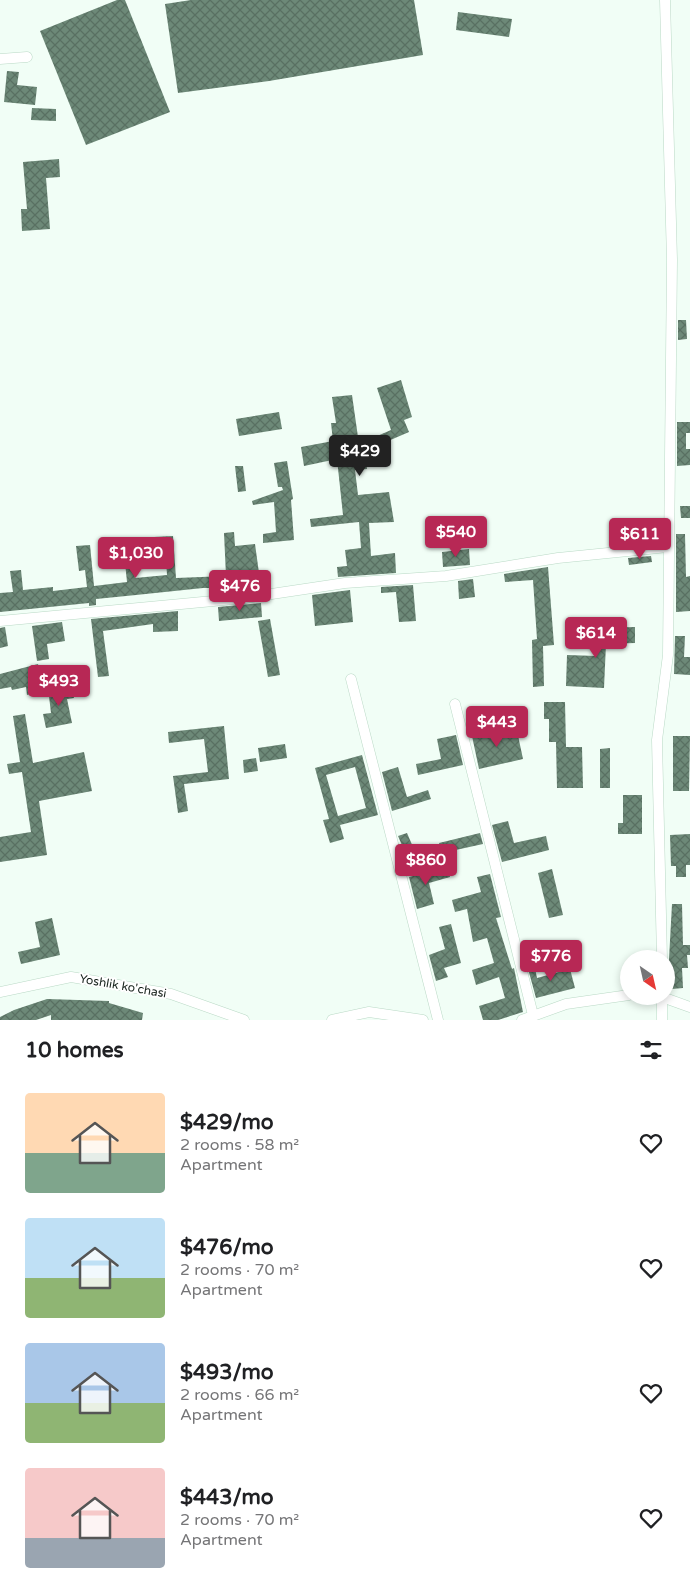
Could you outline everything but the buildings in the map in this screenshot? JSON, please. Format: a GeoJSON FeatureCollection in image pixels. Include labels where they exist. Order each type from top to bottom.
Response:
{"type":"FeatureCollection","features":[{"type":"Feature","properties":{"kind":"street"},"geometry":{"type":"LineString","coordinates":[[662,950],[657,740],[668,655],[672,260],[666,0]]}},
{"type":"Feature","properties":{"kind":"street"},"geometry":{"type":"LineString","coordinates":[[0,59],[27,57]]}},
{"type":"Feature","properties":{"kind":"street"},"geometry":{"type":"LineString","coordinates":[[0,621],[245,598],[345,583],[446,576],[558,558],[668,547]]}},
{"type":"Feature","properties":{"kind":"street"},"geometry":{"type":"LineString","coordinates":[[352,679],[438,1020]]}},
{"type":"Feature","properties":{"kind":"street"},"geometry":{"type":"LineString","coordinates":[[455,704],[533,1015]]}},
{"type":"Feature","properties":{"kind":"street","name":"Yoshlik ko'chasi"},"geometry":{"type":"LineString","coordinates":[[0,992],[71,977],[171,994],[244,1020]]}},
{"type":"Feature","properties":{"kind":"street"},"geometry":{"type":"LineString","coordinates":[[522,1020],[566,1004],[620,996]]}},
{"type":"Feature","properties":{"kind":"street"},"geometry":{"type":"LineString","coordinates":[[675,1001],[690,1007]]}},
{"type":"Feature","properties":{"kind":"street"},"geometry":{"type":"LineString","coordinates":[[662,1005],[662,1020]]}},
{"type":"Feature","properties":{"kind":"street"},"geometry":{"type":"LineString","coordinates":[[332,1020],[369,1012],[423,1020]]}}]}
